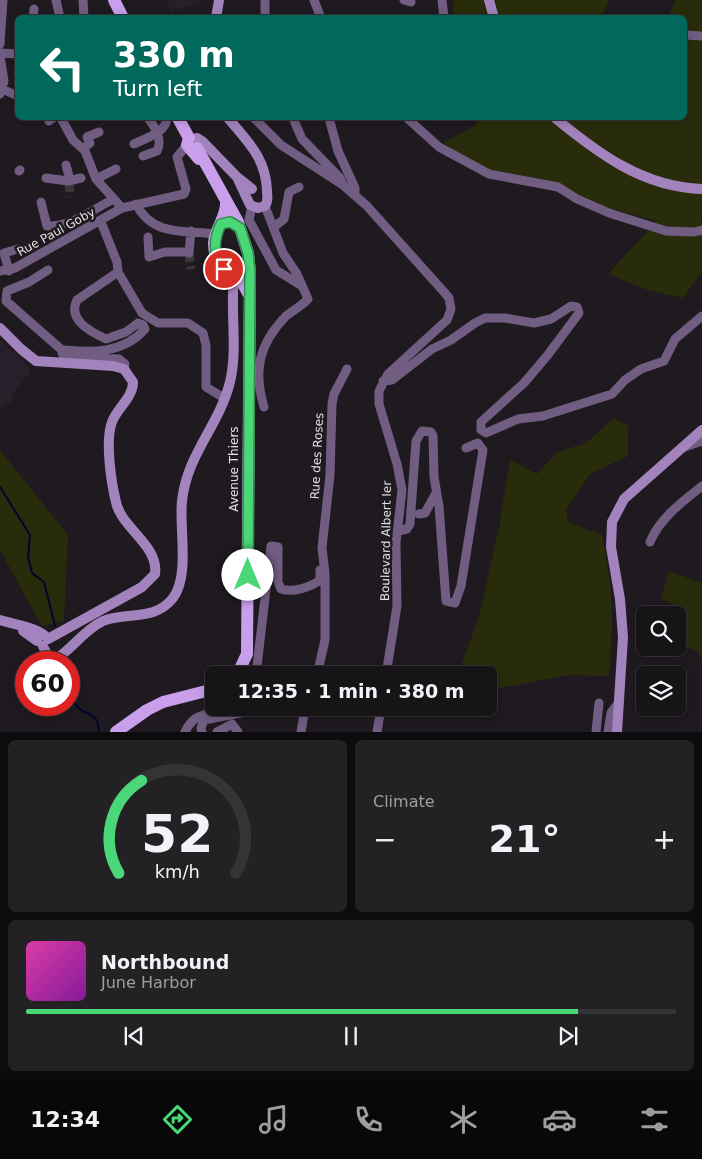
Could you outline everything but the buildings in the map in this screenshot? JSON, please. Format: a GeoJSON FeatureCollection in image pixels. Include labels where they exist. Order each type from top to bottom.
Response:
{"type":"FeatureCollection","features":[{"type":"Feature","properties":{"kind":"main road"},"geometry":{"type":"LineString","coordinates":[[114,0],[122,15]]}},
{"type":"Feature","properties":{"kind":"main road","name":"Avenue Thiers"},"geometry":{"type":"LineString","coordinates":[[179,122],[196,145],[240,228],[249,264],[253,640],[243,666]]}},
{"type":"Feature","properties":{"kind":"main road"},"geometry":{"type":"LineString","coordinates":[[226,202],[226,209],[214,245],[218,260],[224,269],[245,286],[248,293]]}},
{"type":"Feature","properties":{"kind":"main road"},"geometry":{"type":"LineString","coordinates":[[218,229],[230,222],[240,228]]}},
{"type":"Feature","properties":{"kind":"main road"},"geometry":{"type":"LineString","coordinates":[[234,276],[249,264]]}},
{"type":"Feature","properties":{"kind":"main road"},"geometry":{"type":"LineString","coordinates":[[116,732],[146,710],[163,702],[205,691]]}},
{"type":"Feature","properties":{"kind":"street"},"geometry":{"type":"LineString","coordinates":[[0,38],[3,0]]}},
{"type":"Feature","properties":{"kind":"street"},"geometry":{"type":"LineString","coordinates":[[56,0],[59,15]]}},
{"type":"Feature","properties":{"kind":"street"},"geometry":{"type":"LineString","coordinates":[[83,0],[84,15]]}},
{"type":"Feature","properties":{"kind":"street"},"geometry":{"type":"LineString","coordinates":[[216,15],[219,0]]}},
{"type":"Feature","properties":{"kind":"street"},"geometry":{"type":"LineString","coordinates":[[265,0],[265,15]]}},
{"type":"Feature","properties":{"kind":"street"},"geometry":{"type":"LineString","coordinates":[[314,0],[320,15]]}},
{"type":"Feature","properties":{"kind":"street"},"geometry":{"type":"LineString","coordinates":[[442,0],[444,15]]}},
{"type":"Feature","properties":{"kind":"street"},"geometry":{"type":"LineString","coordinates":[[489,0],[493,15]]}},
{"type":"Feature","properties":{"kind":"street"},"geometry":{"type":"LineString","coordinates":[[687,35],[702,36]]}},
{"type":"Feature","properties":{"kind":"street"},"geometry":{"type":"LineString","coordinates":[[15,54],[0,54],[3,72],[1,91],[15,95]]}},
{"type":"Feature","properties":{"kind":"street"},"geometry":{"type":"LineString","coordinates":[[62,120],[73,140],[83,149],[94,178],[122,208]]}},
{"type":"Feature","properties":{"kind":"street"},"geometry":{"type":"LineString","coordinates":[[143,156],[158,149],[157,132],[149,120]]}},
{"type":"Feature","properties":{"kind":"street"},"geometry":{"type":"LineString","coordinates":[[134,144],[157,132],[166,124],[167,120]]}},
{"type":"Feature","properties":{"kind":"street"},"geometry":{"type":"LineString","coordinates":[[230,120],[259,156],[268,183],[268,198],[265,206],[283,253],[308,298],[287,316],[266,342],[259,358],[259,389],[264,407]]}},
{"type":"Feature","properties":{"kind":"street"},"geometry":{"type":"LineString","coordinates":[[256,120],[281,145],[355,194],[449,298],[451,310],[447,320],[383,381]]}},
{"type":"Feature","properties":{"kind":"street"},"geometry":{"type":"LineString","coordinates":[[294,120],[302,140],[340,178],[343,185]]}},
{"type":"Feature","properties":{"kind":"street"},"geometry":{"type":"LineString","coordinates":[[330,120],[338,150],[355,188],[355,194]]}},
{"type":"Feature","properties":{"kind":"street"},"geometry":{"type":"LineString","coordinates":[[409,120],[439,147],[488,174],[558,187],[577,199],[609,213],[666,232],[694,232],[702,230]]}},
{"type":"Feature","properties":{"kind":"street"},"geometry":{"type":"LineString","coordinates":[[558,120],[599,152],[629,171],[672,186],[702,189]]}},
{"type":"Feature","properties":{"kind":"street"},"geometry":{"type":"LineString","coordinates":[[83,149],[90,144],[87,137],[99,132]]}},
{"type":"Feature","properties":{"kind":"street"},"geometry":{"type":"LineString","coordinates":[[196,145],[237,177],[252,195],[258,208],[265,206]]}},
{"type":"Feature","properties":{"kind":"street","name":"Rue Paul Goby"},"geometry":{"type":"LineString","coordinates":[[4,271],[101,222],[122,208],[184,194],[186,189],[177,157],[196,145]]}},
{"type":"Feature","properties":{"kind":"street"},"geometry":{"type":"LineString","coordinates":[[254,150],[260,176],[252,195],[249,220],[273,266],[279,273],[302,286]]}},
{"type":"Feature","properties":{"kind":"street"},"geometry":{"type":"LineString","coordinates":[[66,165],[69,181]]}},
{"type":"Feature","properties":{"kind":"street"},"geometry":{"type":"LineString","coordinates":[[94,178],[116,169]]}},
{"type":"Feature","properties":{"kind":"street"},"geometry":{"type":"LineString","coordinates":[[46,178],[69,181],[81,178]]}},
{"type":"Feature","properties":{"kind":"street"},"geometry":{"type":"LineString","coordinates":[[274,227],[284,220],[290,192],[300,187]]}},
{"type":"Feature","properties":{"kind":"street"},"geometry":{"type":"LineString","coordinates":[[252,195],[267,192]]}},
{"type":"Feature","properties":{"kind":"street"},"geometry":{"type":"LineString","coordinates":[[41,202],[47,226],[66,223],[114,199]]}},
{"type":"Feature","properties":{"kind":"street"},"geometry":{"type":"LineString","coordinates":[[136,204],[153,226],[163,230],[191,231],[218,229]]}},
{"type":"Feature","properties":{"kind":"street"},"geometry":{"type":"LineString","coordinates":[[101,222],[117,262],[118,272],[142,313],[158,323],[188,323],[203,333],[206,344],[206,387],[224,398]]}},
{"type":"Feature","properties":{"kind":"street"},"geometry":{"type":"LineString","coordinates":[[148,237],[149,257],[165,252],[189,252],[191,231]]}},
{"type":"Feature","properties":{"kind":"street"},"geometry":{"type":"LineString","coordinates":[[4,271],[4,253],[18,249]]}},
{"type":"Feature","properties":{"kind":"street"},"geometry":{"type":"LineString","coordinates":[[48,270],[29,282],[7,291],[6,301],[63,351],[64,357],[119,358],[125,364],[124,369]]}},
{"type":"Feature","properties":{"kind":"street"},"geometry":{"type":"LineString","coordinates":[[63,351],[109,351],[127,342],[145,329],[143,325],[138,323],[126,332],[106,338],[89,330],[75,314],[74,305],[76,300],[118,272]]}},
{"type":"Feature","properties":{"kind":"street"},"geometry":{"type":"LineString","coordinates":[[0,620],[42,640],[48,657],[56,659],[95,625],[106,620],[153,613],[172,598],[177,591],[182,574],[182,503],[188,470],[224,398],[231,374],[234,276]]}},
{"type":"Feature","properties":{"kind":"street"},"geometry":{"type":"LineString","coordinates":[[383,381],[392,380],[432,348],[451,340],[485,318],[506,318],[534,323],[551,319],[572,306],[577,307],[579,313],[547,356],[524,383],[481,422],[481,430],[486,433],[518,419],[543,416],[612,394],[625,380],[640,370],[664,362],[675,339],[702,316]]}},
{"type":"Feature","properties":{"kind":"street"},"geometry":{"type":"LineString","coordinates":[[0,328],[36,361],[113,366],[124,369],[132,378],[133,387],[111,423],[109,438],[114,492],[116,505],[122,516],[154,560],[155,574],[142,587],[42,640]]}},
{"type":"Feature","properties":{"kind":"street","name":"Rue des Roses"},"geometry":{"type":"LineString","coordinates":[[253,640],[271,546],[278,547],[278,585],[286,590],[302,588],[320,580],[330,475],[332,404],[334,394],[347,369]]}},
{"type":"Feature","properties":{"kind":"street","name":"Boulevard Albert Ier"},"geometry":{"type":"LineString","coordinates":[[383,381],[379,391],[379,404],[397,464],[402,490],[398,531],[397,606],[387,666]]}},
{"type":"Feature","properties":{"kind":"street"},"geometry":{"type":"LineString","coordinates":[[398,531],[407,529],[410,524],[416,442],[422,432],[427,430],[432,436],[446,601],[451,604],[457,599],[461,586],[483,450],[478,443],[466,448]]}},
{"type":"Feature","properties":{"kind":"street"},"geometry":{"type":"LineString","coordinates":[[617,732],[623,637],[620,599],[610,547],[612,522],[624,499],[702,430]]}},
{"type":"Feature","properties":{"kind":"street"},"geometry":{"type":"LineString","coordinates":[[682,448],[702,441]]}},
{"type":"Feature","properties":{"kind":"street"},"geometry":{"type":"LineString","coordinates":[[650,542],[655,530],[670,512],[702,486]]}},
{"type":"Feature","properties":{"kind":"street"},"geometry":{"type":"LineString","coordinates":[[419,514],[425,513],[436,493]]}},
{"type":"Feature","properties":{"kind":"street","name":"Rue des Roses"},"geometry":{"type":"LineString","coordinates":[[319,666],[325,640],[325,573],[322,548]]}},
{"type":"Feature","properties":{"kind":"street"},"geometry":{"type":"LineString","coordinates":[[253,640],[255,666]]}},
{"type":"Feature","properties":{"kind":"street"},"geometry":{"type":"LineString","coordinates":[[608,732],[612,713],[619,701]]}},
{"type":"Feature","properties":{"kind":"street"},"geometry":{"type":"LineString","coordinates":[[596,732],[599,703]]}},
{"type":"Feature","properties":{"kind":"street"},"geometry":{"type":"LineString","coordinates":[[185,732],[190,722],[199,716],[212,712],[215,718]]}},
{"type":"Feature","properties":{"kind":"street"},"geometry":{"type":"LineString","coordinates":[[202,732],[201,728],[204,720],[225,716]]}},
{"type":"Feature","properties":{"kind":"street"},"geometry":{"type":"LineString","coordinates":[[301,732],[304,716]]}},
{"type":"Feature","properties":{"kind":"street"},"geometry":{"type":"LineString","coordinates":[[377,732],[379,716]]}},
{"type":"Feature","properties":{"kind":"street"},"geometry":{"type":"LineString","coordinates":[[217,732],[232,724],[238,732]]}},
{"type":"Feature","properties":{"kind":"shaded area"},"geometry":{"type":"Polygon","coordinates":[[[167,0],[203,0],[171,12],[167,0]]]}},
{"type":"Feature","properties":{"kind":"shaded area"},"geometry":{"type":"Polygon","coordinates":[[[0,340],[31,368],[28,372],[30,373],[11,395],[15,398],[8,405],[4,404],[0,409],[0,340]]]}},
{"type":"Feature","properties":{"kind":"green space"},"geometry":{"type":"Polygon","coordinates":[[[453,0],[608,0],[603,15],[454,15],[453,0]]]}},
{"type":"Feature","properties":{"kind":"green space"},"geometry":{"type":"Polygon","coordinates":[[[676,0],[702,0],[702,218],[700,219],[702,223],[702,272],[683,298],[648,290],[608,274],[657,221],[597,205],[557,183],[503,174],[473,166],[444,143],[477,124],[476,120],[687,120],[687,15],[669,15],[676,0]]]}},
{"type":"Feature","properties":{"kind":"green space"},"geometry":{"type":"Polygon","coordinates":[[[614,418],[628,426],[628,456],[590,474],[566,510],[568,522],[602,535],[611,605],[612,639],[609,676],[569,675],[497,688],[497,666],[461,666],[479,616],[499,527],[510,460],[537,474],[557,452],[586,443],[614,418]]]}},
{"type":"Feature","properties":{"kind":"green space"},"geometry":{"type":"Polygon","coordinates":[[[0,450],[68,535],[64,620],[42,626],[0,550],[0,450]]]}},
{"type":"Feature","properties":{"kind":"green space"},"geometry":{"type":"Polygon","coordinates":[[[669,571],[702,583],[702,664],[699,652],[686,647],[686,606],[678,606],[661,599],[669,571]]]}},
{"type":"Feature","properties":{"kind":"waterway"},"geometry":{"type":"LineString","coordinates":[[0,487],[30,535],[28,557],[32,573],[44,582],[55,626]]}},
{"type":"Feature","properties":{"kind":"waterway"},"geometry":{"type":"LineString","coordinates":[[80,710],[95,718],[98,723],[99,732]]}},
{"type":"Feature","properties":{"kind":"tunnel"},"geometry":{"type":"LineString","coordinates":[[69,183],[70,197]]}},
{"type":"Feature","properties":{"kind":"tunnel"},"geometry":{"type":"LineString","coordinates":[[189,253],[191,269]]}},
{"type":"Feature","properties":{"kind":"route"},"geometry":{"type":"LineString","coordinates":[[224,269],[216,255],[214,240],[221,224],[230,222],[240,228],[248,253],[250,272],[248,293],[248,575]]}}]}
